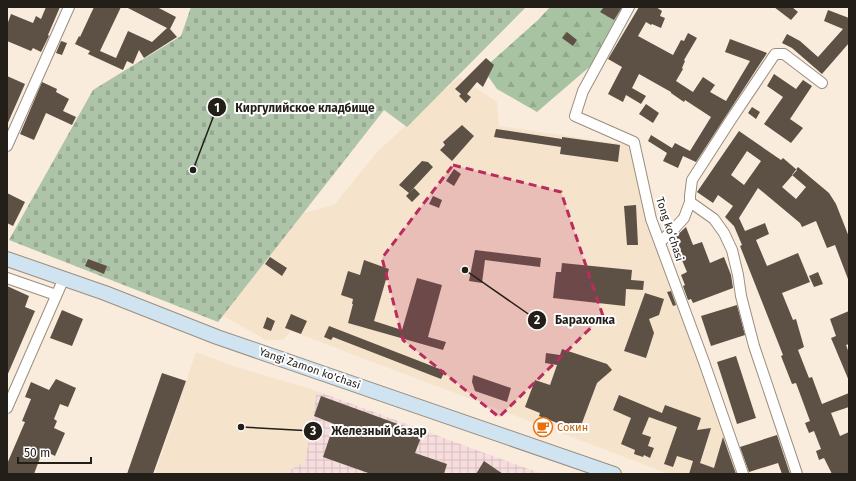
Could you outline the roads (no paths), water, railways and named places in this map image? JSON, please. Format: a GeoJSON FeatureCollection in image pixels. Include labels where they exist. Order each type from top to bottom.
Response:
{"type":"FeatureCollection","features":[{"type":"Feature","properties":{"kind":"street"},"geometry":{"type":"LineString","coordinates":[[7,146],[69,7]]}},
{"type":"Feature","properties":{"kind":"street","name":"Tong koʻchasi"},"geometry":{"type":"LineString","coordinates":[[629,7],[583,91],[575,116],[634,142],[651,218],[743,474]]}},
{"type":"Feature","properties":{"kind":"street"},"geometry":{"type":"LineString","coordinates":[[660,242],[684,218],[690,202],[692,180],[775,54],[784,54],[822,83]]}},
{"type":"Feature","properties":{"kind":"street"},"geometry":{"type":"LineString","coordinates":[[690,202],[714,219],[724,233],[732,250],[741,296],[754,346],[797,474]]}},
{"type":"Feature","properties":{"kind":"street","name":"Yangi Zamon ko'chasi"},"geometry":{"type":"LineString","coordinates":[[7,259],[105,293],[217,336],[614,474]]}},
{"type":"Feature","properties":{"kind":"street"},"geometry":{"type":"LineString","coordinates":[[7,278],[56,296]]}},
{"type":"Feature","properties":{"kind":"street"},"geometry":{"type":"LineString","coordinates":[[7,408],[64,278]]}},
{"type":"Feature","properties":{"kind":"place","name":"Киргулийское кладбище"},"geometry":{"type":"Point","coordinates":[193,170]}},
{"type":"Feature","properties":{"kind":"place","name":"Барахолка"},"geometry":{"type":"Point","coordinates":[465,270]}},
{"type":"Feature","properties":{"kind":"place","name":"Железный базар"},"geometry":{"type":"Point","coordinates":[241,427]}},
{"type":"Feature","properties":{"kind":"place","name":"Сокин"},"geometry":{"type":"Point","coordinates":[543,427]}}]}
